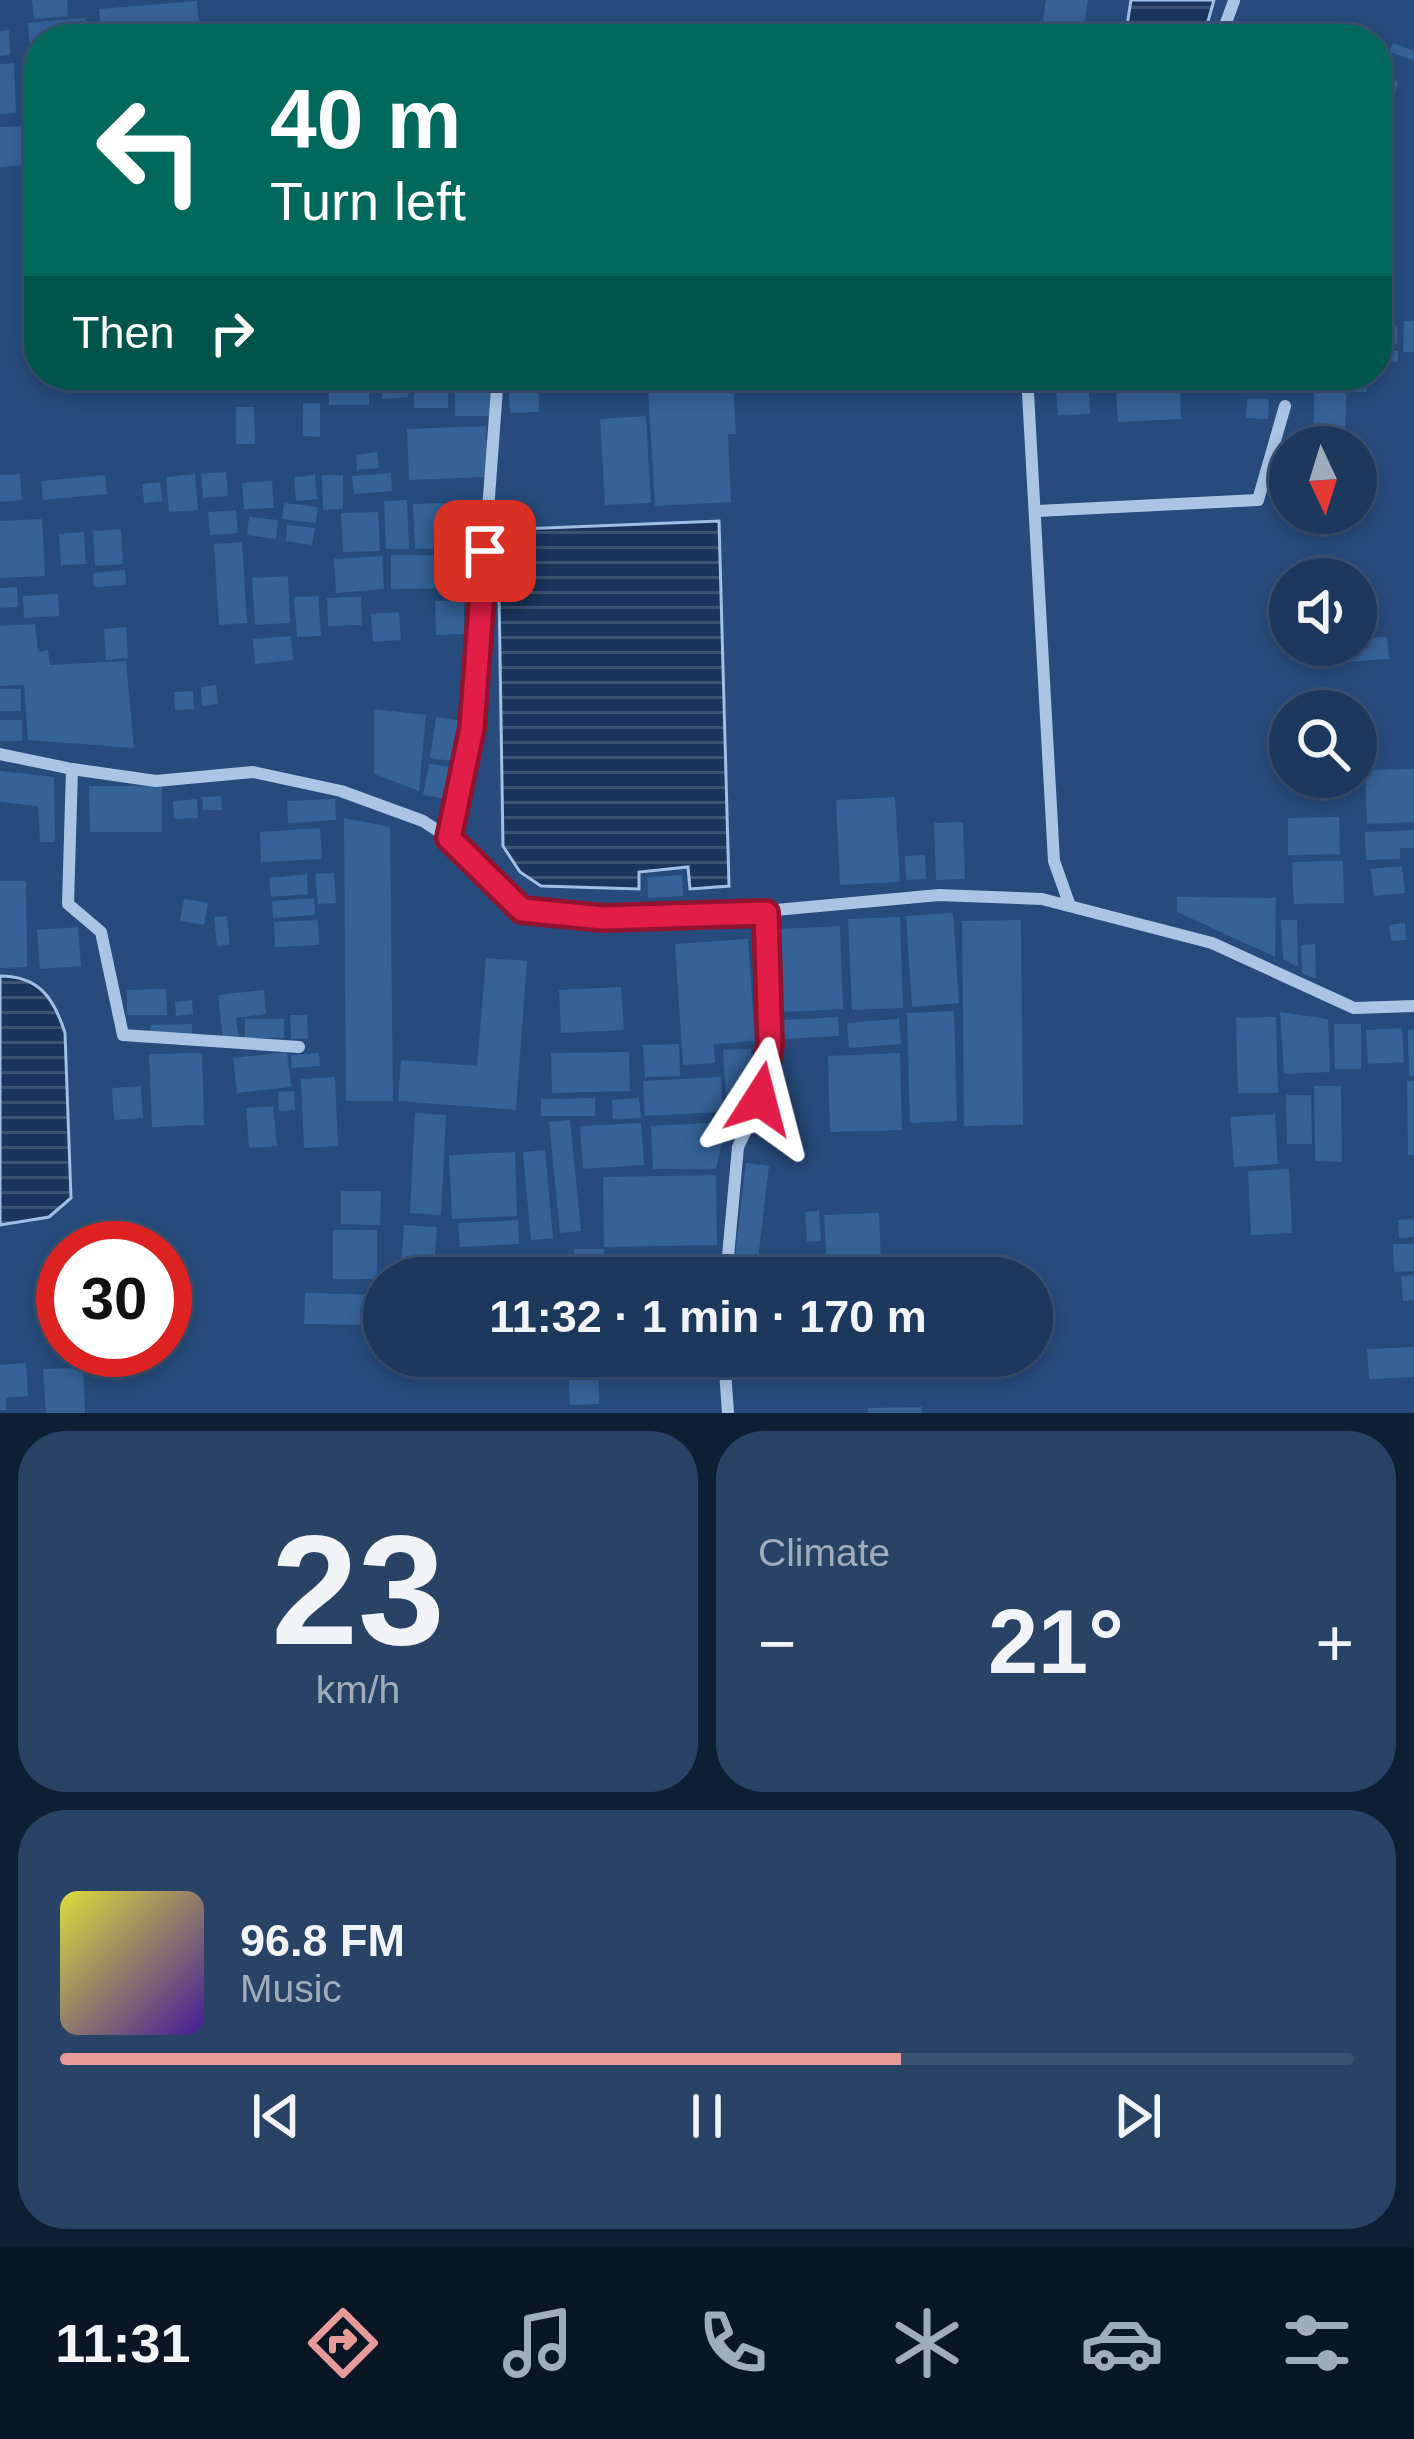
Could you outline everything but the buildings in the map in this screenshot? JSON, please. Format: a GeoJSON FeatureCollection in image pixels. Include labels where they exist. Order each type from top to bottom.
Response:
{"type":"FeatureCollection","features":[{"type":"Feature","properties":{"kind":"street"},"geometry":{"type":"LineString","coordinates":[[449,838],[472,728],[497,390]]}},
{"type":"Feature","properties":{"kind":"street"},"geometry":{"type":"LineString","coordinates":[[1028,390],[1054,861],[1070,906]]}},
{"type":"Feature","properties":{"kind":"street"},"geometry":{"type":"LineString","coordinates":[[1037,511],[1258,500],[1285,406]]}},
{"type":"Feature","properties":{"kind":"street"},"geometry":{"type":"LineString","coordinates":[[0,754],[156,781],[253,772],[341,791],[423,821],[449,838],[522,910],[603,918],[766,913],[939,896],[1042,899],[1212,943],[1354,1008],[1414,1006]]}},
{"type":"Feature","properties":{"kind":"street"},"geometry":{"type":"LineString","coordinates":[[72,770],[68,904],[101,932],[123,1035],[299,1047]]}},
{"type":"Feature","properties":{"kind":"street"},"geometry":{"type":"LineString","coordinates":[[728,1257],[738,1147],[760,1099],[770,1045],[766,913]]}},
{"type":"Feature","properties":{"kind":"street"},"geometry":{"type":"LineString","coordinates":[[725,1377],[728,1413]]}},
{"type":"Feature","properties":{"kind":"water"},"geometry":{"type":"Polygon","coordinates":[[[1131,0],[1214,0],[1207,24],[1127,24],[1131,0]]]}},
{"type":"Feature","properties":{"kind":"water"},"geometry":{"type":"Polygon","coordinates":[[[719,521],[729,886],[690,889],[688,867],[639,872],[639,889],[541,886],[520,872],[503,846],[498,530],[719,521]]]}},
{"type":"Feature","properties":{"kind":"water"},"geometry":{"type":"Polygon","coordinates":[[[0,976],[25,980],[43,991],[65,1033],[71,1198],[49,1217],[0,1225],[0,976]]]}},
{"type":"Feature","properties":{"kind":"route"},"geometry":{"type":"LineString","coordinates":[[485,551],[472,728],[449,838],[522,910],[603,918],[766,913],[770,1045],[760,1099]]}}]}
